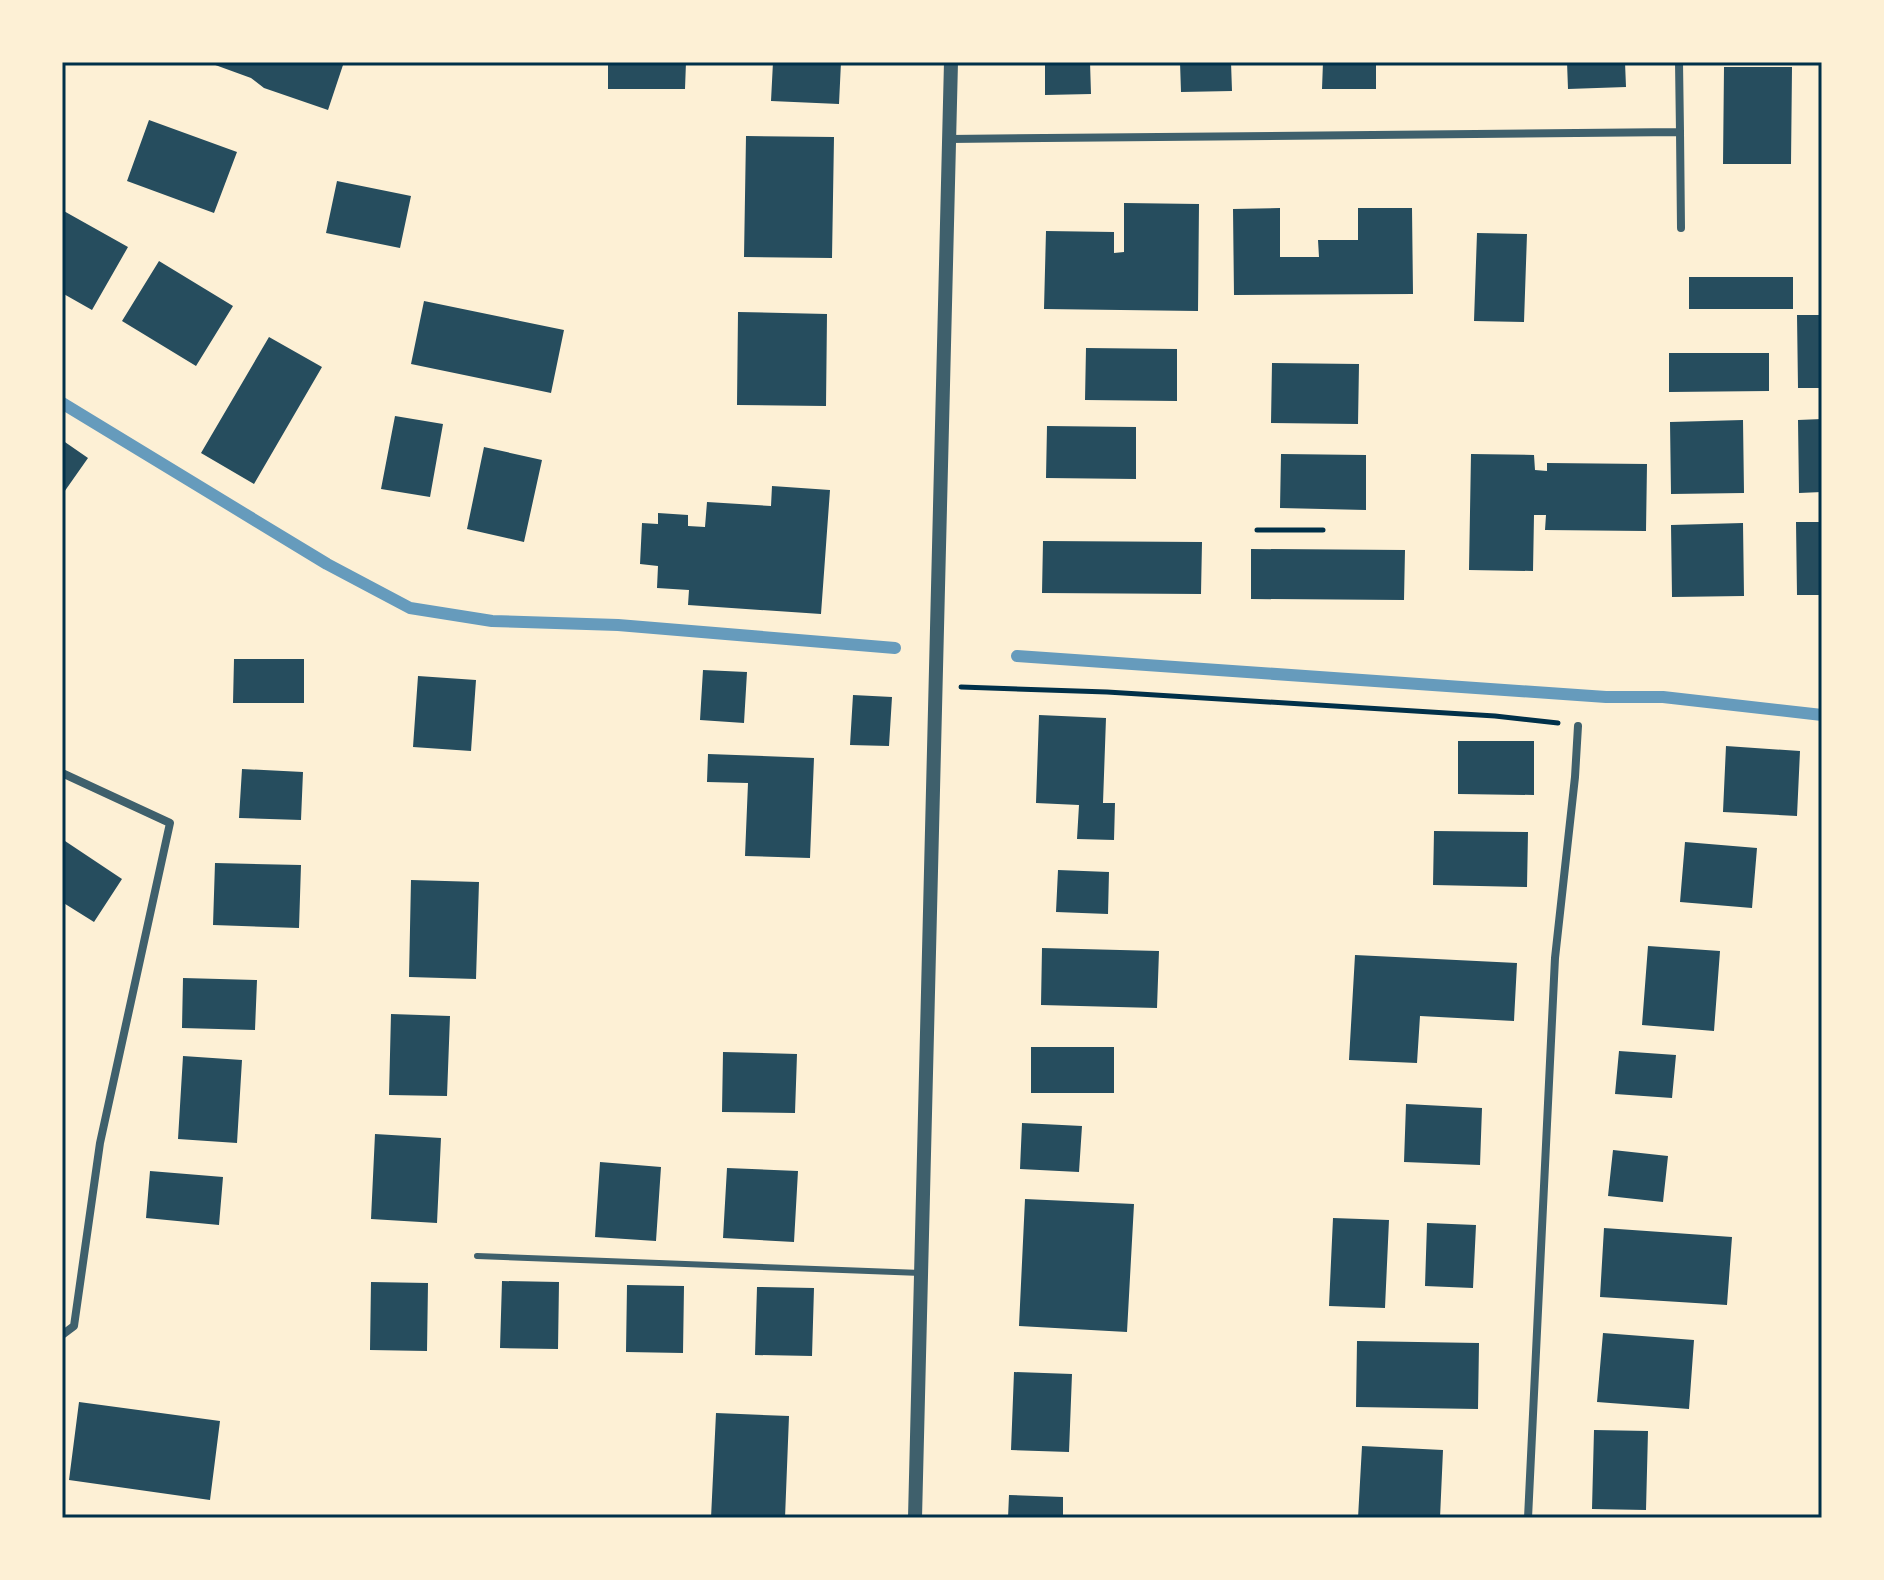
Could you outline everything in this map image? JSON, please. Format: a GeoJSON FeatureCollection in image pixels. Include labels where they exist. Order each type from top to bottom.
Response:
{"type":"FeatureCollection","features":[{"type":"Feature","properties":{"kind":"street"},"geometry":{"type":"LineString","coordinates":[[915,1518],[951,62]]}},
{"type":"Feature","properties":{"kind":"street"},"geometry":{"type":"LineString","coordinates":[[1679,62],[1681,228]]}},
{"type":"Feature","properties":{"kind":"street"},"geometry":{"type":"LineString","coordinates":[[949,139],[1680,132]]}},
{"type":"Feature","properties":{"kind":"street"},"geometry":{"type":"LineString","coordinates":[[1528,1518],[1555,958],[1578,726]]}},
{"type":"Feature","properties":{"kind":"street"},"geometry":{"type":"LineString","coordinates":[[62,773],[170,823],[100,1143],[74,1326],[62,1335]]}},
{"type":"Feature","properties":{"kind":"lane"},"geometry":{"type":"LineString","coordinates":[[477,1256],[921,1273]]}},
{"type":"Feature","properties":{"kind":"path"},"geometry":{"type":"LineString","coordinates":[[1257,530],[1323,530]]}},
{"type":"Feature","properties":{"kind":"path"},"geometry":{"type":"LineString","coordinates":[[936,687],[1107,692],[1495,716],[1578,726]]}},
{"type":"Feature","properties":{"kind":"building"},"geometry":{"type":"Polygon","coordinates":[[[207,62],[344,62],[328,110],[264,88],[251,78],[207,62]]]}},
{"type":"Feature","properties":{"kind":"building"},"geometry":{"type":"Polygon","coordinates":[[[608,62],[686,62],[685,89],[608,89],[608,62]]]}},
{"type":"Feature","properties":{"kind":"building"},"geometry":{"type":"Polygon","coordinates":[[[773,62],[841,62],[839,104],[771,101],[773,62]]]}},
{"type":"Feature","properties":{"kind":"building"},"geometry":{"type":"Polygon","coordinates":[[[1045,62],[1090,62],[1091,94],[1045,95],[1045,62]]]}},
{"type":"Feature","properties":{"kind":"building"},"geometry":{"type":"Polygon","coordinates":[[[1180,62],[1231,62],[1232,91],[1181,92],[1180,62]]]}},
{"type":"Feature","properties":{"kind":"building"},"geometry":{"type":"Polygon","coordinates":[[[1323,62],[1376,62],[1376,89],[1322,89],[1323,62]]]}},
{"type":"Feature","properties":{"kind":"building"},"geometry":{"type":"Polygon","coordinates":[[[1567,62],[1625,62],[1626,87],[1568,89],[1567,62]]]}},
{"type":"Feature","properties":{"kind":"building"},"geometry":{"type":"Polygon","coordinates":[[[1724,67],[1792,67],[1791,164],[1723,164],[1724,67]]]}},
{"type":"Feature","properties":{"kind":"building"},"geometry":{"type":"Polygon","coordinates":[[[149,120],[237,152],[214,213],[127,181],[149,120]]]}},
{"type":"Feature","properties":{"kind":"building"},"geometry":{"type":"Polygon","coordinates":[[[746,136],[834,137],[832,258],[744,257],[746,136]]]}},
{"type":"Feature","properties":{"kind":"building"},"geometry":{"type":"Polygon","coordinates":[[[337,181],[411,196],[400,248],[326,233],[337,181]]]}},
{"type":"Feature","properties":{"kind":"building"},"geometry":{"type":"Polygon","coordinates":[[[1124,203],[1199,204],[1198,311],[1044,309],[1046,231],[1114,232],[1114,253],[1124,252],[1124,203]]]}},
{"type":"Feature","properties":{"kind":"building"},"geometry":{"type":"Polygon","coordinates":[[[1280,208],[1280,257],[1319,257],[1318,240],[1358,240],[1358,208],[1412,208],[1413,294],[1234,295],[1233,209],[1280,208]]]}},
{"type":"Feature","properties":{"kind":"building"},"geometry":{"type":"Polygon","coordinates":[[[62,210],[128,247],[92,310],[62,293],[62,210]]]}},
{"type":"Feature","properties":{"kind":"building"},"geometry":{"type":"Polygon","coordinates":[[[1477,233],[1527,234],[1524,322],[1474,321],[1477,233]]]}},
{"type":"Feature","properties":{"kind":"building"},"geometry":{"type":"Polygon","coordinates":[[[159,261],[233,306],[196,366],[122,321],[159,261]]]}},
{"type":"Feature","properties":{"kind":"building"},"geometry":{"type":"Polygon","coordinates":[[[1689,277],[1793,277],[1793,309],[1689,309],[1689,277]]]}},
{"type":"Feature","properties":{"kind":"building"},"geometry":{"type":"Polygon","coordinates":[[[424,301],[564,330],[551,393],[411,364],[424,301]]]}},
{"type":"Feature","properties":{"kind":"building"},"geometry":{"type":"Polygon","coordinates":[[[738,312],[827,314],[826,406],[737,405],[738,312]]]}},
{"type":"Feature","properties":{"kind":"building"},"geometry":{"type":"Polygon","coordinates":[[[1797,315],[1822,315],[1822,388],[1798,388],[1797,315]]]}},
{"type":"Feature","properties":{"kind":"building"},"geometry":{"type":"Polygon","coordinates":[[[269,337],[322,367],[254,484],[201,453],[269,337]]]}},
{"type":"Feature","properties":{"kind":"building"},"geometry":{"type":"Polygon","coordinates":[[[1086,348],[1177,349],[1177,401],[1085,400],[1086,348]]]}},
{"type":"Feature","properties":{"kind":"building"},"geometry":{"type":"Polygon","coordinates":[[[1669,353],[1769,353],[1769,391],[1669,392],[1669,353]]]}},
{"type":"Feature","properties":{"kind":"building"},"geometry":{"type":"Polygon","coordinates":[[[1272,363],[1359,364],[1358,424],[1271,423],[1272,363]]]}},
{"type":"Feature","properties":{"kind":"building"},"geometry":{"type":"Polygon","coordinates":[[[395,416],[443,424],[430,497],[381,489],[395,416]]]}},
{"type":"Feature","properties":{"kind":"building"},"geometry":{"type":"Polygon","coordinates":[[[1822,419],[1822,492],[1799,493],[1798,420],[1822,419]]]}},
{"type":"Feature","properties":{"kind":"building"},"geometry":{"type":"Polygon","coordinates":[[[1743,420],[1744,493],[1671,494],[1670,422],[1743,420]]]}},
{"type":"Feature","properties":{"kind":"building"},"geometry":{"type":"Polygon","coordinates":[[[1047,426],[1136,427],[1136,479],[1046,478],[1047,426]]]}},
{"type":"Feature","properties":{"kind":"building"},"geometry":{"type":"Polygon","coordinates":[[[62,440],[88,458],[62,495],[62,440]]]}},
{"type":"Feature","properties":{"kind":"building"},"geometry":{"type":"Polygon","coordinates":[[[484,447],[542,460],[524,542],[467,529],[484,447]]]}},
{"type":"Feature","properties":{"kind":"building"},"geometry":{"type":"Polygon","coordinates":[[[1281,454],[1366,455],[1366,510],[1280,508],[1281,454]]]}},
{"type":"Feature","properties":{"kind":"building"},"geometry":{"type":"Polygon","coordinates":[[[1471,454],[1534,455],[1535,470],[1547,471],[1547,463],[1647,464],[1646,531],[1545,530],[1546,515],[1534,515],[1533,571],[1469,570],[1471,454]]]}},
{"type":"Feature","properties":{"kind":"building"},"geometry":{"type":"Polygon","coordinates":[[[772,486],[830,490],[821,614],[688,605],[689,590],[657,588],[658,566],[640,564],[642,523],[658,524],[658,513],[688,515],[688,526],[705,527],[707,502],[771,506],[772,486]]]}},
{"type":"Feature","properties":{"kind":"building"},"geometry":{"type":"Polygon","coordinates":[[[1796,522],[1822,522],[1822,595],[1797,595],[1796,522]]]}},
{"type":"Feature","properties":{"kind":"building"},"geometry":{"type":"Polygon","coordinates":[[[1743,523],[1744,596],[1672,597],[1671,525],[1743,523]]]}},
{"type":"Feature","properties":{"kind":"building"},"geometry":{"type":"Polygon","coordinates":[[[1043,541],[1202,542],[1201,594],[1042,593],[1043,541]]]}},
{"type":"Feature","properties":{"kind":"building"},"geometry":{"type":"Polygon","coordinates":[[[1251,549],[1405,550],[1404,600],[1251,599],[1251,549]]]}},
{"type":"Feature","properties":{"kind":"building"},"geometry":{"type":"Polygon","coordinates":[[[234,659],[304,659],[304,703],[233,703],[234,659]]]}},
{"type":"Feature","properties":{"kind":"building"},"geometry":{"type":"Polygon","coordinates":[[[703,670],[747,672],[744,723],[700,720],[703,670]]]}},
{"type":"Feature","properties":{"kind":"building"},"geometry":{"type":"Polygon","coordinates":[[[418,676],[476,680],[471,751],[413,747],[418,676]]]}},
{"type":"Feature","properties":{"kind":"building"},"geometry":{"type":"Polygon","coordinates":[[[853,695],[892,697],[889,746],[850,745],[853,695]]]}},
{"type":"Feature","properties":{"kind":"building"},"geometry":{"type":"Polygon","coordinates":[[[1039,715],[1106,718],[1103,803],[1115,803],[1114,840],[1077,839],[1079,805],[1036,803],[1039,715]]]}},
{"type":"Feature","properties":{"kind":"building"},"geometry":{"type":"Polygon","coordinates":[[[1458,741],[1534,741],[1534,795],[1458,794],[1458,741]]]}},
{"type":"Feature","properties":{"kind":"building"},"geometry":{"type":"Polygon","coordinates":[[[1726,746],[1800,751],[1797,816],[1723,812],[1726,746]]]}},
{"type":"Feature","properties":{"kind":"building"},"geometry":{"type":"Polygon","coordinates":[[[708,754],[814,758],[810,858],[745,856],[748,783],[707,782],[708,754]]]}},
{"type":"Feature","properties":{"kind":"building"},"geometry":{"type":"Polygon","coordinates":[[[242,769],[303,772],[301,820],[239,818],[242,769]]]}},
{"type":"Feature","properties":{"kind":"building"},"geometry":{"type":"Polygon","coordinates":[[[1434,831],[1528,832],[1527,887],[1433,885],[1434,831]]]}},
{"type":"Feature","properties":{"kind":"building"},"geometry":{"type":"Polygon","coordinates":[[[62,839],[122,879],[94,922],[62,902],[62,839]]]}},
{"type":"Feature","properties":{"kind":"building"},"geometry":{"type":"Polygon","coordinates":[[[1685,842],[1757,848],[1752,908],[1680,902],[1685,842]]]}},
{"type":"Feature","properties":{"kind":"building"},"geometry":{"type":"Polygon","coordinates":[[[215,863],[301,865],[299,928],[213,925],[215,863]]]}},
{"type":"Feature","properties":{"kind":"building"},"geometry":{"type":"Polygon","coordinates":[[[1058,870],[1109,872],[1108,914],[1056,912],[1058,870]]]}},
{"type":"Feature","properties":{"kind":"building"},"geometry":{"type":"Polygon","coordinates":[[[411,880],[479,882],[476,979],[409,977],[411,880]]]}},
{"type":"Feature","properties":{"kind":"building"},"geometry":{"type":"Polygon","coordinates":[[[1648,946],[1720,951],[1714,1031],[1642,1025],[1648,946]]]}},
{"type":"Feature","properties":{"kind":"building"},"geometry":{"type":"Polygon","coordinates":[[[1042,948],[1159,951],[1157,1008],[1041,1005],[1042,948]]]}},
{"type":"Feature","properties":{"kind":"building"},"geometry":{"type":"Polygon","coordinates":[[[1355,955],[1517,963],[1514,1021],[1420,1016],[1417,1063],[1349,1060],[1355,955]]]}},
{"type":"Feature","properties":{"kind":"building"},"geometry":{"type":"Polygon","coordinates":[[[183,978],[257,980],[255,1030],[182,1028],[183,978]]]}},
{"type":"Feature","properties":{"kind":"building"},"geometry":{"type":"Polygon","coordinates":[[[391,1014],[450,1016],[447,1096],[389,1095],[391,1014]]]}},
{"type":"Feature","properties":{"kind":"building"},"geometry":{"type":"Polygon","coordinates":[[[1031,1047],[1114,1047],[1114,1093],[1031,1093],[1031,1047]]]}},
{"type":"Feature","properties":{"kind":"building"},"geometry":{"type":"Polygon","coordinates":[[[1619,1051],[1676,1055],[1672,1098],[1615,1094],[1619,1051]]]}},
{"type":"Feature","properties":{"kind":"building"},"geometry":{"type":"Polygon","coordinates":[[[723,1052],[797,1054],[795,1113],[722,1112],[723,1052]]]}},
{"type":"Feature","properties":{"kind":"building"},"geometry":{"type":"Polygon","coordinates":[[[183,1056],[242,1060],[237,1143],[178,1139],[183,1056]]]}},
{"type":"Feature","properties":{"kind":"building"},"geometry":{"type":"Polygon","coordinates":[[[1406,1104],[1482,1108],[1480,1165],[1404,1162],[1406,1104]]]}},
{"type":"Feature","properties":{"kind":"building"},"geometry":{"type":"Polygon","coordinates":[[[1022,1123],[1082,1126],[1079,1172],[1020,1169],[1022,1123]]]}},
{"type":"Feature","properties":{"kind":"building"},"geometry":{"type":"Polygon","coordinates":[[[375,1134],[441,1138],[437,1223],[371,1219],[375,1134]]]}},
{"type":"Feature","properties":{"kind":"building"},"geometry":{"type":"Polygon","coordinates":[[[1613,1150],[1668,1156],[1663,1202],[1608,1196],[1613,1150]]]}},
{"type":"Feature","properties":{"kind":"building"},"geometry":{"type":"Polygon","coordinates":[[[600,1162],[661,1167],[656,1241],[595,1237],[600,1162]]]}},
{"type":"Feature","properties":{"kind":"building"},"geometry":{"type":"Polygon","coordinates":[[[727,1168],[798,1171],[794,1242],[723,1238],[727,1168]]]}},
{"type":"Feature","properties":{"kind":"building"},"geometry":{"type":"Polygon","coordinates":[[[150,1171],[223,1177],[219,1225],[146,1218],[150,1171]]]}},
{"type":"Feature","properties":{"kind":"building"},"geometry":{"type":"Polygon","coordinates":[[[1025,1199],[1134,1204],[1127,1332],[1019,1326],[1025,1199]]]}},
{"type":"Feature","properties":{"kind":"building"},"geometry":{"type":"Polygon","coordinates":[[[1333,1218],[1389,1220],[1385,1308],[1329,1306],[1333,1218]]]}},
{"type":"Feature","properties":{"kind":"building"},"geometry":{"type":"Polygon","coordinates":[[[1427,1223],[1476,1225],[1473,1288],[1425,1286],[1427,1223]]]}},
{"type":"Feature","properties":{"kind":"building"},"geometry":{"type":"Polygon","coordinates":[[[1604,1228],[1732,1237],[1727,1305],[1600,1297],[1604,1228]]]}},
{"type":"Feature","properties":{"kind":"building"},"geometry":{"type":"Polygon","coordinates":[[[502,1281],[559,1282],[558,1349],[500,1348],[502,1281]]]}},
{"type":"Feature","properties":{"kind":"building"},"geometry":{"type":"Polygon","coordinates":[[[371,1282],[428,1283],[427,1351],[370,1350],[371,1282]]]}},
{"type":"Feature","properties":{"kind":"building"},"geometry":{"type":"Polygon","coordinates":[[[627,1285],[684,1286],[683,1353],[626,1352],[627,1285]]]}},
{"type":"Feature","properties":{"kind":"building"},"geometry":{"type":"Polygon","coordinates":[[[757,1287],[814,1288],[812,1356],[755,1355],[757,1287]]]}},
{"type":"Feature","properties":{"kind":"building"},"geometry":{"type":"Polygon","coordinates":[[[1603,1333],[1694,1340],[1689,1409],[1597,1402],[1603,1333]]]}},
{"type":"Feature","properties":{"kind":"building"},"geometry":{"type":"Polygon","coordinates":[[[1357,1341],[1479,1343],[1478,1409],[1356,1407],[1357,1341]]]}},
{"type":"Feature","properties":{"kind":"building"},"geometry":{"type":"Polygon","coordinates":[[[1014,1372],[1072,1374],[1069,1452],[1011,1450],[1014,1372]]]}},
{"type":"Feature","properties":{"kind":"building"},"geometry":{"type":"Polygon","coordinates":[[[79,1402],[220,1421],[210,1500],[69,1480],[79,1402]]]}},
{"type":"Feature","properties":{"kind":"building"},"geometry":{"type":"Polygon","coordinates":[[[716,1413],[789,1416],[785,1518],[711,1518],[716,1413]]]}},
{"type":"Feature","properties":{"kind":"building"},"geometry":{"type":"Polygon","coordinates":[[[1594,1430],[1648,1431],[1646,1510],[1592,1509],[1594,1430]]]}},
{"type":"Feature","properties":{"kind":"building"},"geometry":{"type":"Polygon","coordinates":[[[1362,1446],[1443,1450],[1440,1518],[1358,1518],[1362,1446]]]}},
{"type":"Feature","properties":{"kind":"building"},"geometry":{"type":"Polygon","coordinates":[[[1009,1495],[1063,1497],[1063,1518],[1008,1518],[1009,1495]]]}},
{"type":"Feature","properties":{"kind":"waterway"},"geometry":{"type":"LineString","coordinates":[[62,403],[327,564],[410,608],[492,621],[618,625],[895,648]]}},
{"type":"Feature","properties":{"kind":"waterway"},"geometry":{"type":"LineString","coordinates":[[1017,656],[1606,697],[1663,697],[1822,715]]}}]}
